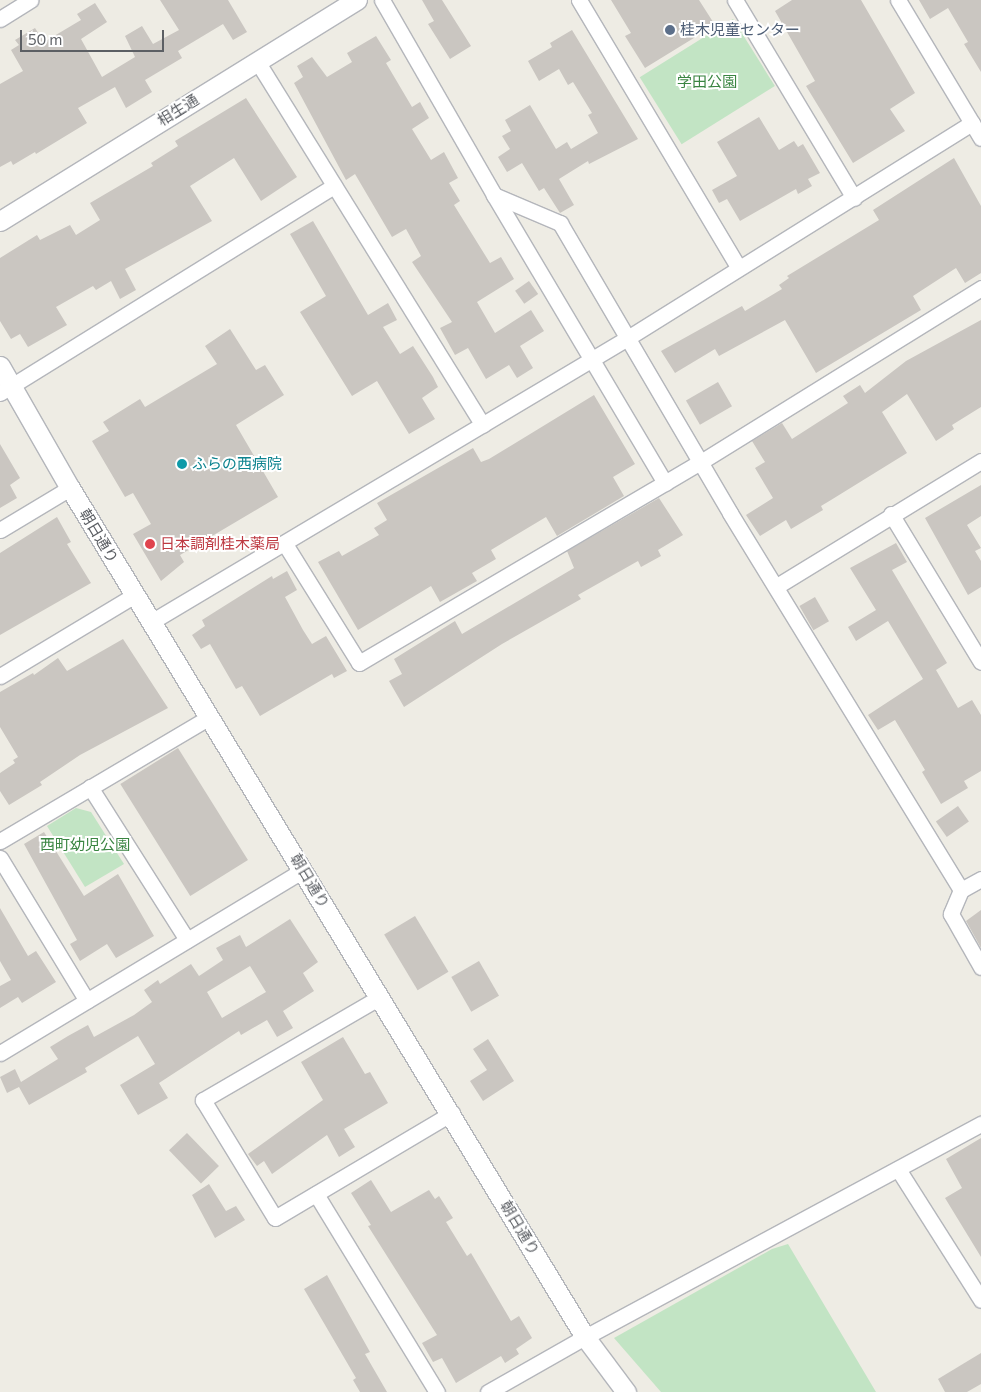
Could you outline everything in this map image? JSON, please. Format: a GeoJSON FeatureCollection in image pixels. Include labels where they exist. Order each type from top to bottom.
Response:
{"type":"FeatureCollection","features":[{"type":"Feature","properties":{"kind":"street"},"geometry":{"type":"LineString","coordinates":[[0,19],[31,0]]}},
{"type":"Feature","properties":{"kind":"street","name":"相生通"},"geometry":{"type":"LineString","coordinates":[[0,221],[356,0]]}},
{"type":"Feature","properties":{"kind":"street"},"geometry":{"type":"LineString","coordinates":[[382,0],[494,195],[665,483]]}},
{"type":"Feature","properties":{"kind":"street"},"geometry":{"type":"LineString","coordinates":[[579,0],[738,267]]}},
{"type":"Feature","properties":{"kind":"street"},"geometry":{"type":"LineString","coordinates":[[735,0],[854,198]]}},
{"type":"Feature","properties":{"kind":"street"},"geometry":{"type":"LineString","coordinates":[[898,0],[981,138]]}},
{"type":"Feature","properties":{"kind":"street"},"geometry":{"type":"LineString","coordinates":[[257,61],[483,425]]}},
{"type":"Feature","properties":{"kind":"street"},"geometry":{"type":"LineString","coordinates":[[151,622],[285,544],[591,360],[972,123]]}},
{"type":"Feature","properties":{"kind":"street"},"geometry":{"type":"LineString","coordinates":[[6,389],[334,186]]}},
{"type":"Feature","properties":{"kind":"street"},"geometry":{"type":"LineString","coordinates":[[494,195],[560,223],[700,463],[777,586],[961,890]]}},
{"type":"Feature","properties":{"kind":"street"},"geometry":{"type":"LineString","coordinates":[[285,544],[360,664],[700,463],[981,288]]}},
{"type":"Feature","properties":{"kind":"street","name":"朝日通り"},"geometry":{"type":"LineString","coordinates":[[0,366],[6,389],[70,488],[452,1113],[585,1337],[626,1392]]}},
{"type":"Feature","properties":{"kind":"street"},"geometry":{"type":"LineString","coordinates":[[777,586],[891,514],[981,461]]}},
{"type":"Feature","properties":{"kind":"street"},"geometry":{"type":"LineString","coordinates":[[0,530],[70,488]]}},
{"type":"Feature","properties":{"kind":"street"},"geometry":{"type":"LineString","coordinates":[[891,514],[981,662]]}},
{"type":"Feature","properties":{"kind":"street"},"geometry":{"type":"LineString","coordinates":[[0,676],[135,595]]}},
{"type":"Feature","properties":{"kind":"street"},"geometry":{"type":"LineString","coordinates":[[0,841],[210,717]]}},
{"type":"Feature","properties":{"kind":"street"},"geometry":{"type":"LineString","coordinates":[[90,788],[187,940]]}},
{"type":"Feature","properties":{"kind":"street"},"geometry":{"type":"LineString","coordinates":[[0,858],[87,1001]]}},
{"type":"Feature","properties":{"kind":"street"},"geometry":{"type":"LineString","coordinates":[[0,1053],[303,870]]}},
{"type":"Feature","properties":{"kind":"street"},"geometry":{"type":"LineString","coordinates":[[981,879],[961,890],[951,914],[981,967]]}},
{"type":"Feature","properties":{"kind":"street"},"geometry":{"type":"LineString","coordinates":[[380,997],[203,1100],[276,1218],[452,1113]]}},
{"type":"Feature","properties":{"kind":"street"},"geometry":{"type":"LineString","coordinates":[[488,1392],[585,1337],[981,1124]]}},
{"type":"Feature","properties":{"kind":"street"},"geometry":{"type":"LineString","coordinates":[[898,1169],[981,1300]]}},
{"type":"Feature","properties":{"kind":"street"},"geometry":{"type":"LineString","coordinates":[[316,1194],[437,1392]]}},
{"type":"Feature","properties":{"kind":"green space","name":"学田公園"},"geometry":{"type":"Polygon","coordinates":[[[733,19],[775,86],[682,144],[640,77],[733,19]]]}},
{"type":"Feature","properties":{"kind":"green space","name":"西町幼児公園"},"geometry":{"type":"Polygon","coordinates":[[[76,808],[91,812],[124,864],[85,887],[47,826],[76,808]]]}},
{"type":"Feature","properties":{"kind":"green space"},"geometry":{"type":"Polygon","coordinates":[[[788,1244],[876,1392],[661,1392],[614,1338],[772,1249],[788,1244]]]}},
{"type":"Feature","properties":{"kind":"building"},"geometry":{"type":"Polygon","coordinates":[[[160,0],[228,0],[247,32],[233,40],[223,24],[178,51],[182,58],[145,80],[152,92],[126,108],[115,87],[78,108],[87,123],[36,154],[35,152],[13,165],[11,161],[0,167],[0,84],[23,71],[11,50],[19,45],[15,40],[35,28],[44,42],[81,20],[77,14],[95,3],[107,22],[81,39],[102,77],[135,57],[125,36],[142,26],[153,44],[179,30],[160,0]]]}},
{"type":"Feature","properties":{"kind":"building"},"geometry":{"type":"Polygon","coordinates":[[[422,0],[442,0],[471,46],[450,59],[428,24],[434,21],[422,0]]]}},
{"type":"Feature","properties":{"kind":"building","name":"桂木児童センター"},"geometry":{"type":"Polygon","coordinates":[[[611,0],[699,0],[715,25],[645,68],[625,36],[631,33],[611,0]]]}},
{"type":"Feature","properties":{"kind":"building"},"geometry":{"type":"Polygon","coordinates":[[[792,0],[861,0],[915,93],[890,109],[905,131],[853,163],[806,86],[815,81],[775,11],[792,0]]]}},
{"type":"Feature","properties":{"kind":"building"},"geometry":{"type":"Polygon","coordinates":[[[919,0],[981,0],[981,72],[964,44],[968,42],[948,8],[930,19],[919,0]]]}},
{"type":"Feature","properties":{"kind":"building"},"geometry":{"type":"Polygon","coordinates":[[[572,30],[638,139],[589,164],[588,161],[559,179],[574,205],[560,213],[544,188],[539,191],[522,163],[507,172],[498,157],[510,149],[502,136],[511,131],[505,120],[530,105],[556,149],[567,142],[571,149],[598,133],[588,115],[592,113],[573,82],[568,85],[559,69],[539,81],[528,61],[552,47],[550,43],[572,30]]]}},
{"type":"Feature","properties":{"kind":"building"},"geometry":{"type":"Polygon","coordinates":[[[376,36],[391,60],[386,63],[412,107],[420,102],[429,118],[412,129],[431,160],[444,152],[458,178],[449,183],[460,201],[454,205],[490,263],[501,257],[514,279],[477,302],[495,333],[531,310],[544,331],[520,346],[533,368],[517,378],[509,365],[486,379],[468,348],[455,355],[440,328],[452,322],[412,262],[421,256],[406,229],[392,237],[355,174],[346,180],[294,83],[303,77],[297,66],[312,57],[327,77],[352,62],[347,53],[376,36]]]}},
{"type":"Feature","properties":{"kind":"building"},"geometry":{"type":"Polygon","coordinates":[[[246,98],[297,177],[261,201],[234,158],[190,186],[212,221],[125,269],[136,290],[120,299],[111,281],[96,290],[93,286],[56,307],[67,325],[28,347],[20,334],[11,339],[0,321],[0,258],[37,235],[40,240],[70,225],[76,235],[100,220],[90,203],[153,166],[151,163],[178,146],[175,141],[246,98]]]}},
{"type":"Feature","properties":{"kind":"building"},"geometry":{"type":"Polygon","coordinates":[[[759,117],[779,150],[794,141],[798,147],[803,144],[820,173],[808,179],[812,186],[798,194],[796,189],[740,221],[727,199],[719,203],[712,190],[737,176],[717,142],[759,117]]]}},
{"type":"Feature","properties":{"kind":"building"},"geometry":{"type":"Polygon","coordinates":[[[954,158],[981,206],[981,273],[965,283],[956,268],[913,296],[921,310],[816,373],[785,320],[719,356],[715,349],[675,373],[661,351],[742,306],[745,311],[782,289],[779,285],[789,278],[787,276],[879,220],[873,210],[954,158]]]}},
{"type":"Feature","properties":{"kind":"building"},"geometry":{"type":"Polygon","coordinates":[[[313,221],[368,315],[388,303],[397,320],[383,327],[400,354],[413,346],[438,387],[422,398],[435,419],[409,434],[377,381],[352,396],[300,312],[326,296],[290,234],[313,221]]]}},
{"type":"Feature","properties":{"kind":"building"},"geometry":{"type":"Polygon","coordinates":[[[529,281],[538,294],[524,304],[515,291],[529,281]]]}},
{"type":"Feature","properties":{"kind":"building"},"geometry":{"type":"Polygon","coordinates":[[[981,320],[981,407],[952,425],[954,429],[936,441],[907,394],[882,412],[907,453],[821,506],[823,510],[791,529],[786,520],[760,536],[746,515],[773,498],[755,468],[765,462],[752,441],[782,423],[792,439],[848,403],[843,396],[860,385],[865,393],[906,361],[981,320]]]}},
{"type":"Feature","properties":{"kind":"building","name":"ふらの西病院"},"geometry":{"type":"Polygon","coordinates":[[[230,329],[256,370],[265,365],[284,395],[236,425],[278,497],[180,555],[184,562],[161,581],[133,534],[151,524],[133,493],[125,497],[92,441],[109,431],[103,422],[140,399],[145,407],[217,364],[205,346],[230,329]]]}},
{"type":"Feature","properties":{"kind":"building"},"geometry":{"type":"Polygon","coordinates":[[[718,382],[732,406],[700,425],[686,401],[718,382]]]}},
{"type":"Feature","properties":{"kind":"building"},"geometry":{"type":"Polygon","coordinates":[[[594,395],[635,464],[613,477],[624,496],[557,536],[546,517],[491,550],[496,559],[472,573],[477,581],[440,602],[431,586],[358,630],[318,562],[339,551],[342,556],[379,535],[374,528],[387,520],[377,503],[473,448],[481,462],[489,459],[594,395]]]}},
{"type":"Feature","properties":{"kind":"building"},"geometry":{"type":"Polygon","coordinates":[[[0,444],[20,478],[10,485],[17,498],[0,508],[0,444]]]}},
{"type":"Feature","properties":{"kind":"building"},"geometry":{"type":"Polygon","coordinates":[[[981,485],[981,516],[967,525],[981,548],[975,551],[981,561],[981,587],[968,595],[925,518],[981,485]]]}},
{"type":"Feature","properties":{"kind":"building"},"geometry":{"type":"Polygon","coordinates":[[[659,498],[683,535],[658,550],[661,556],[641,567],[638,561],[578,595],[581,599],[502,644],[404,707],[389,681],[402,674],[394,659],[455,621],[462,634],[574,568],[567,551],[659,498]]]}},
{"type":"Feature","properties":{"kind":"building"},"geometry":{"type":"Polygon","coordinates":[[[57,517],[71,542],[67,544],[91,583],[0,635],[0,553],[57,517]]]}},
{"type":"Feature","properties":{"kind":"building"},"geometry":{"type":"Polygon","coordinates":[[[896,543],[907,562],[892,570],[947,663],[936,670],[958,708],[972,700],[981,715],[981,771],[964,781],[968,788],[941,804],[922,772],[925,770],[895,720],[878,730],[868,715],[923,679],[888,621],[856,641],[848,627],[876,610],[850,568],[896,543]]]}},
{"type":"Feature","properties":{"kind":"building"},"geometry":{"type":"Polygon","coordinates":[[[287,571],[297,590],[285,597],[303,630],[312,644],[326,636],[347,671],[334,678],[332,674],[260,716],[242,686],[236,689],[210,644],[201,649],[192,635],[205,626],[202,620],[272,576],[273,579],[287,571]]]}},
{"type":"Feature","properties":{"kind":"building"},"geometry":{"type":"Polygon","coordinates":[[[815,597],[829,621],[813,630],[799,606],[815,597]]]}},
{"type":"Feature","properties":{"kind":"building"},"geometry":{"type":"Polygon","coordinates":[[[123,639],[168,708],[80,755],[40,782],[42,785],[9,805],[0,791],[0,773],[15,763],[13,760],[18,757],[0,727],[0,692],[33,673],[34,675],[58,658],[67,671],[123,639]]]}},
{"type":"Feature","properties":{"kind":"building"},"geometry":{"type":"Polygon","coordinates":[[[178,748],[248,860],[190,896],[120,784],[178,748]]]}},
{"type":"Feature","properties":{"kind":"building"},"geometry":{"type":"Polygon","coordinates":[[[958,806],[969,822],[947,837],[936,821],[958,806]]]}},
{"type":"Feature","properties":{"kind":"building"},"geometry":{"type":"Polygon","coordinates":[[[44,832],[84,896],[118,874],[154,936],[116,958],[107,944],[80,961],[70,944],[77,940],[24,844],[44,832]]]}},
{"type":"Feature","properties":{"kind":"building"},"geometry":{"type":"Polygon","coordinates":[[[0,908],[28,956],[36,951],[56,982],[22,1003],[18,997],[0,1008],[0,986],[11,980],[0,961],[0,908]]]}},
{"type":"Feature","properties":{"kind":"building"},"geometry":{"type":"Polygon","coordinates":[[[981,910],[981,948],[966,921],[981,910]]]}},
{"type":"Feature","properties":{"kind":"building"},"geometry":{"type":"Polygon","coordinates":[[[415,916],[448,972],[418,990],[384,935],[415,916]]]}},
{"type":"Feature","properties":{"kind":"building"},"geometry":{"type":"Polygon","coordinates":[[[290,919],[318,962],[303,973],[314,991],[283,1011],[293,1028],[277,1037],[267,1020],[241,1035],[239,1031],[159,1083],[168,1098],[138,1115],[120,1085],[155,1064],[138,1036],[85,1068],[87,1072],[29,1105],[19,1087],[7,1093],[0,1077],[15,1069],[21,1082],[58,1059],[50,1047],[68,1036],[88,1025],[94,1037],[134,1015],[152,1002],[144,990],[158,980],[160,984],[191,964],[199,976],[223,960],[216,948],[240,935],[246,947],[290,919]],[[250,966],[207,992],[222,1018],[266,992],[250,966]]]}},
{"type":"Feature","properties":{"kind":"building"},"geometry":{"type":"Polygon","coordinates":[[[479,961],[499,996],[471,1012],[451,977],[479,961]]]}},
{"type":"Feature","properties":{"kind":"building"},"geometry":{"type":"Polygon","coordinates":[[[343,1037],[365,1074],[370,1072],[388,1103],[344,1129],[355,1147],[339,1157],[327,1135],[272,1174],[264,1161],[257,1166],[248,1154],[323,1100],[301,1062],[343,1037]]]}},
{"type":"Feature","properties":{"kind":"building"},"geometry":{"type":"Polygon","coordinates":[[[488,1039],[514,1081],[483,1101],[470,1081],[487,1070],[473,1049],[488,1039]]]}},
{"type":"Feature","properties":{"kind":"building"},"geometry":{"type":"Polygon","coordinates":[[[187,1133],[219,1166],[201,1183],[169,1150],[187,1133]]]}},
{"type":"Feature","properties":{"kind":"building"},"geometry":{"type":"Polygon","coordinates":[[[981,1138],[981,1257],[945,1198],[962,1188],[946,1159],[981,1138]]]}},
{"type":"Feature","properties":{"kind":"building"},"geometry":{"type":"Polygon","coordinates":[[[371,1180],[391,1212],[429,1190],[435,1199],[439,1196],[453,1218],[446,1222],[467,1256],[471,1253],[511,1321],[519,1316],[532,1338],[516,1349],[519,1354],[505,1363],[501,1356],[456,1383],[442,1358],[433,1362],[422,1343],[437,1335],[368,1226],[371,1225],[351,1193],[371,1180]]]}},
{"type":"Feature","properties":{"kind":"building"},"geometry":{"type":"Polygon","coordinates":[[[209,1184],[226,1211],[236,1206],[245,1220],[215,1238],[192,1195],[209,1184]]]}},
{"type":"Feature","properties":{"kind":"building"},"geometry":{"type":"Polygon","coordinates":[[[327,1275],[370,1352],[365,1354],[387,1392],[360,1392],[353,1380],[356,1378],[304,1289],[327,1275]]]}},
{"type":"Feature","properties":{"kind":"building"},"geometry":{"type":"Polygon","coordinates":[[[981,1353],[981,1384],[967,1392],[945,1392],[938,1379],[981,1353]]]}},
{"type":"Feature","properties":{"kind":"place","name":"桂木児童センター"},"geometry":{"type":"Point","coordinates":[670,30]}},
{"type":"Feature","properties":{"kind":"place","name":"ふらの西病院"},"geometry":{"type":"Point","coordinates":[182,464]}},
{"type":"Feature","properties":{"kind":"place","name":"日本調剤桂木薬局"},"geometry":{"type":"Point","coordinates":[150,544]}}]}
